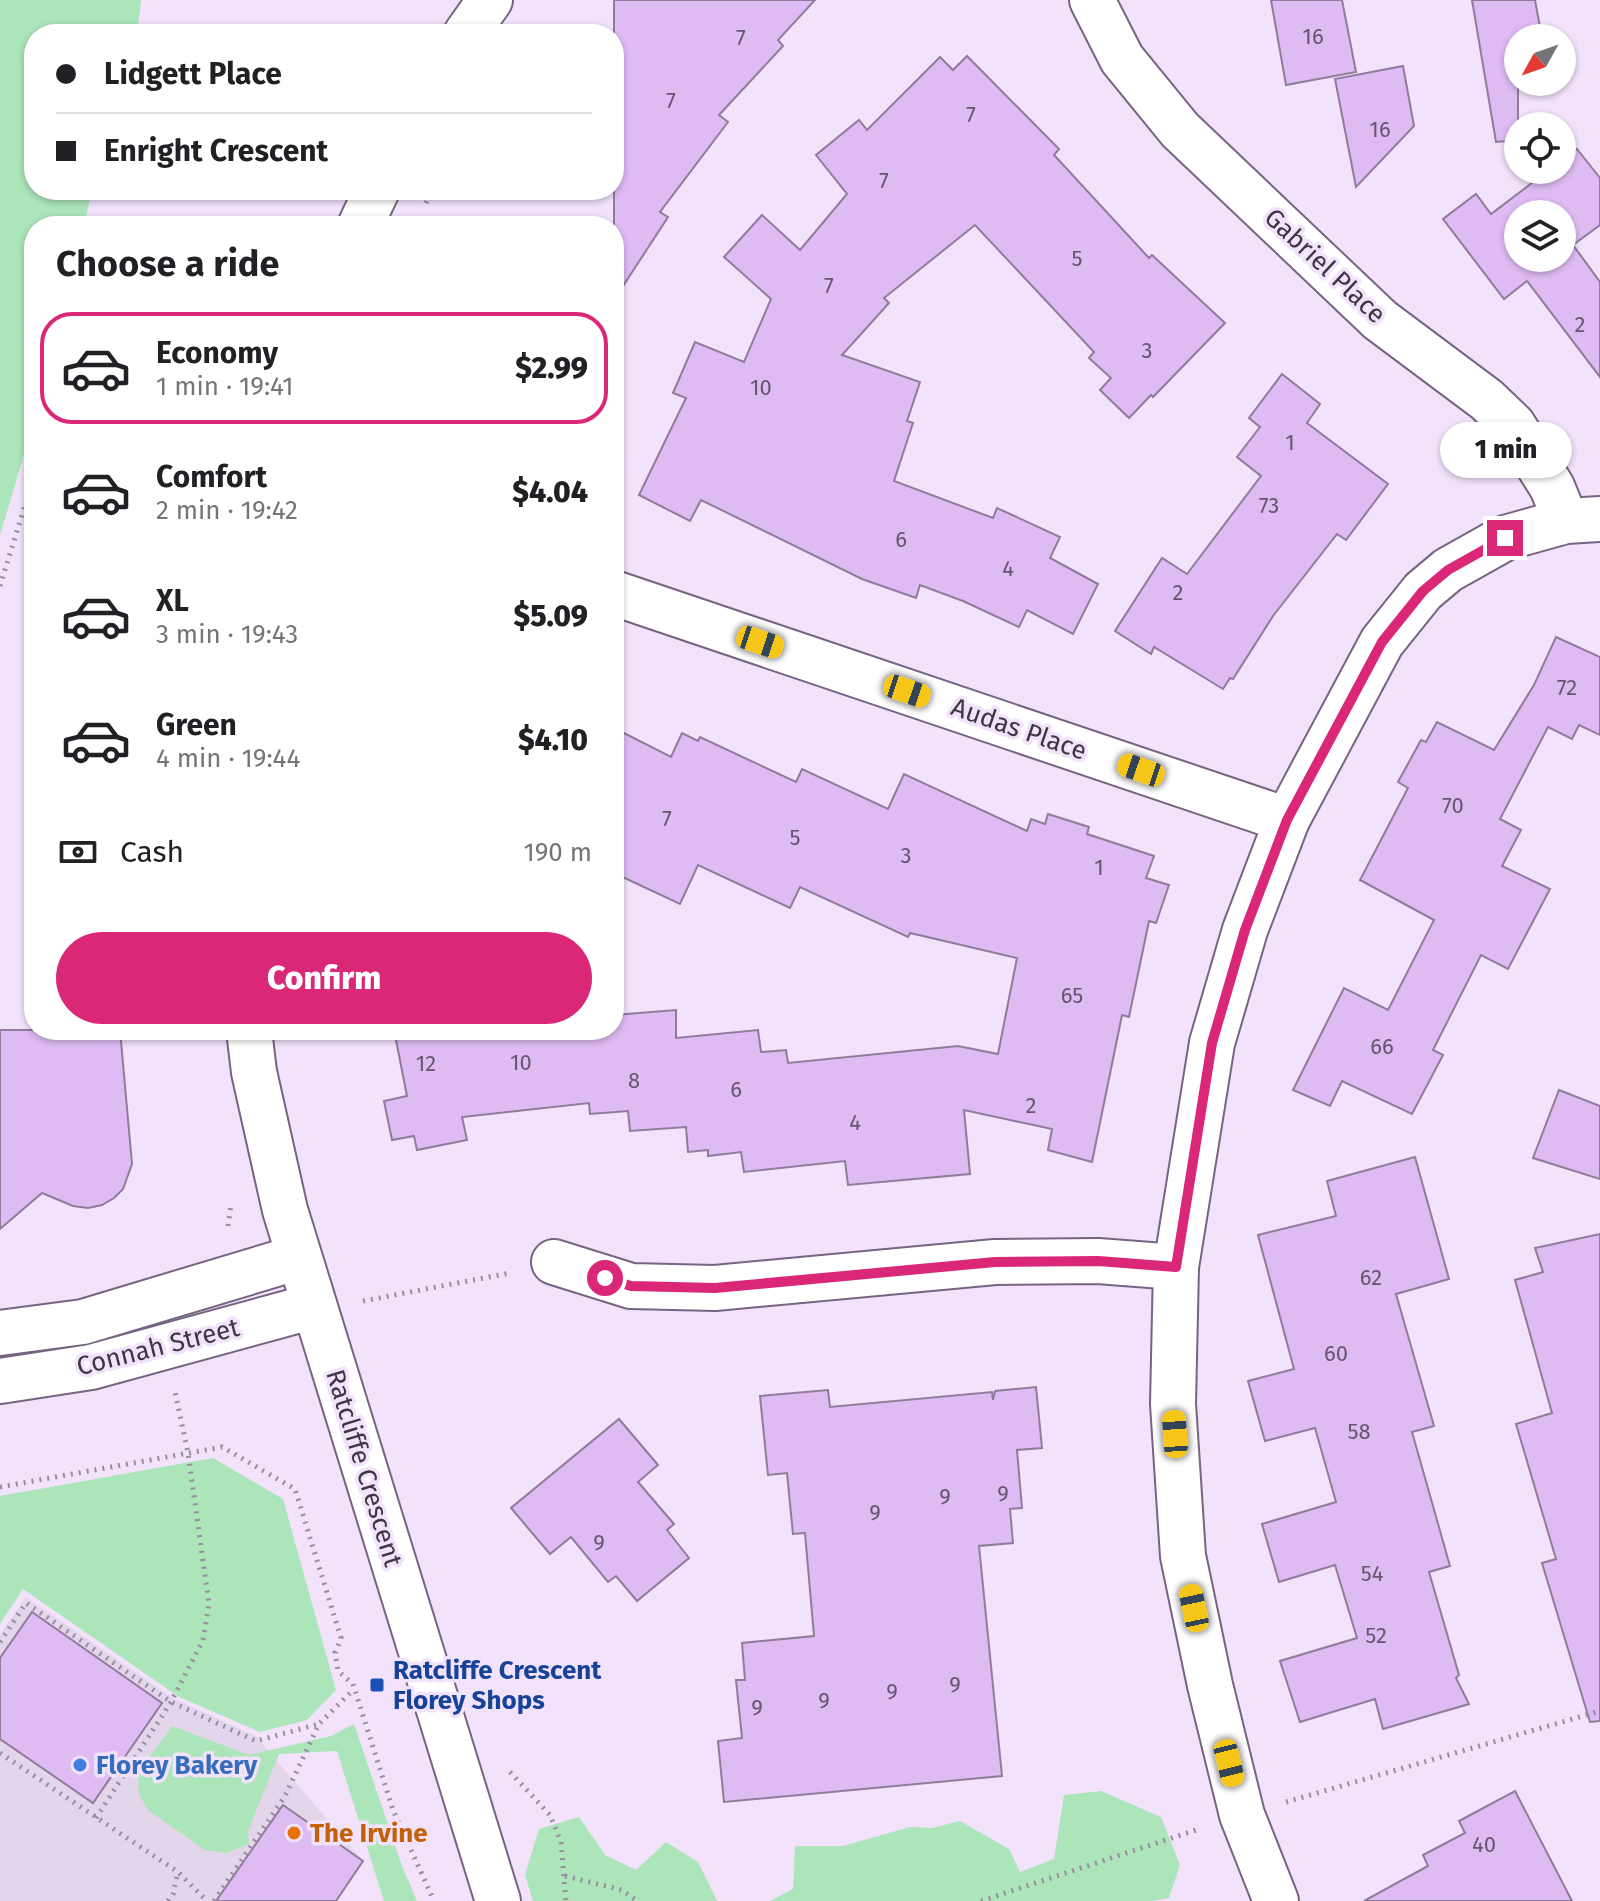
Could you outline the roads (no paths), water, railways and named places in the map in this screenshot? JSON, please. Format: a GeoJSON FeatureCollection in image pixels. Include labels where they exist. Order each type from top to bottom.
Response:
{"type":"FeatureCollection","features":[{"type":"Feature","properties":{"kind":"street"},"geometry":{"type":"LineString","coordinates":[[473,24],[490,0]]}},
{"type":"Feature","properties":{"kind":"street","name":"Gabriel Place"},"geometry":{"type":"LineString","coordinates":[[1092,0],[1122,59],[1180,130],[1380,320],[1487,400],[1513,425],[1552,487],[1583,520]]}},
{"type":"Feature","properties":{"kind":"street"},"geometry":{"type":"LineString","coordinates":[[1276,1901],[1242,1815],[1183,1556],[1173,1404],[1176,1267],[1212,1043],[1245,930],[1287,820],[1382,642],[1423,591],[1448,570],[1505,538],[1583,520]]}},
{"type":"Feature","properties":{"kind":"street","name":"Audas Place"},"geometry":{"type":"LineString","coordinates":[[624,596],[1287,820]]}},
{"type":"Feature","properties":{"kind":"street","name":"Ratcliffe Crescent"},"geometry":{"type":"LineString","coordinates":[[250,1040],[254,1072],[285,1210],[498,1901]]}},
{"type":"Feature","properties":{"kind":"street","name":"Connah Street"},"geometry":{"type":"LineString","coordinates":[[0,1333],[83,1322],[299,1257]]}},
{"type":"Feature","properties":{"kind":"street"},"geometry":{"type":"LineString","coordinates":[[554,1262],[631,1286],[715,1288],[995,1262],[1098,1261],[1176,1267]]}},
{"type":"Feature","properties":{"kind":"street","name":"Connah Street"},"geometry":{"type":"LineString","coordinates":[[0,1381],[91,1367],[314,1306]]}},
{"type":"Feature","properties":{"kind":"place","name":"Ratcliffe Crescent Florey Shops"},"geometry":{"type":"Point","coordinates":[377,1685]}},
{"type":"Feature","properties":{"kind":"place","name":"Florey Bakery"},"geometry":{"type":"Point","coordinates":[80,1765]}},
{"type":"Feature","properties":{"kind":"place","name":"The Irvine"},"geometry":{"type":"Point","coordinates":[294,1833]}}]}
